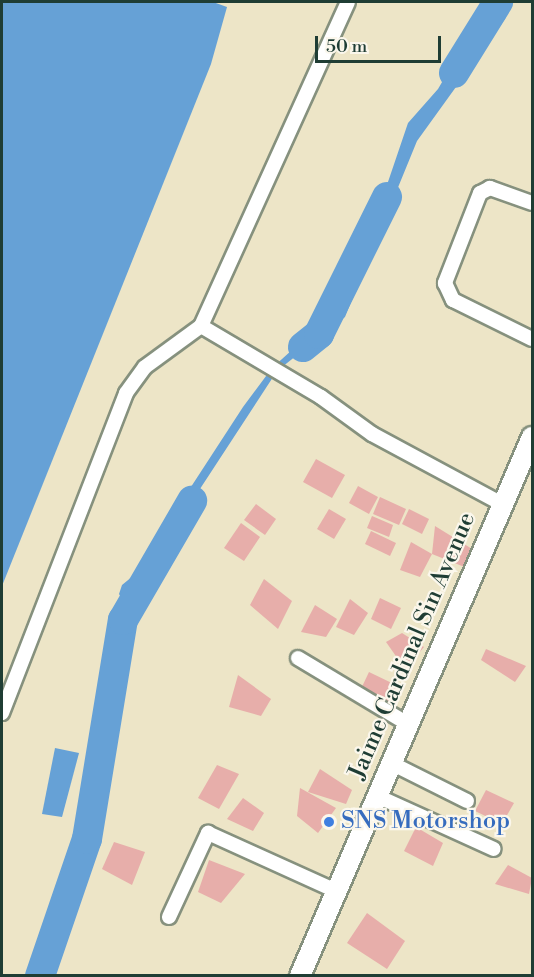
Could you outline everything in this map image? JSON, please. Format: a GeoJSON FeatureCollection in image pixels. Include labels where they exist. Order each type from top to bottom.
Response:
{"type":"FeatureCollection","features":[{"type":"Feature","properties":{"kind":"main road","name":"Jaime Cardinal Sin Avenue"},"geometry":{"type":"LineString","coordinates":[[300,975],[532,437]]}},
{"type":"Feature","properties":{"kind":"street"},"geometry":{"type":"LineString","coordinates":[[2,712],[126,393],[145,367],[201,326],[348,2]]}},
{"type":"Feature","properties":{"kind":"street"},"geometry":{"type":"LineString","coordinates":[[532,203],[490,188],[480,193],[445,283],[453,300],[532,339]]}},
{"type":"Feature","properties":{"kind":"street"},"geometry":{"type":"LineString","coordinates":[[201,326],[321,397],[372,434],[502,504]]}},
{"type":"Feature","properties":{"kind":"street"},"geometry":{"type":"LineString","coordinates":[[298,658],[408,724]]}},
{"type":"Feature","properties":{"kind":"street"},"geometry":{"type":"LineString","coordinates":[[392,763],[467,801]]}},
{"type":"Feature","properties":{"kind":"street"},"geometry":{"type":"LineString","coordinates":[[377,796],[494,849]]}},
{"type":"Feature","properties":{"kind":"street"},"geometry":{"type":"LineString","coordinates":[[169,917],[208,833],[336,891]]}},
{"type":"Feature","properties":{"kind":"water"},"geometry":{"type":"Polygon","coordinates":[[[2,2],[213,2],[227,7],[211,64],[2,586],[2,2]]]}},
{"type":"Feature","properties":{"kind":"water"},"geometry":{"type":"Polygon","coordinates":[[[497,2],[512,2],[505,19],[417,141],[345,317],[277,371],[149,567],[140,601],[126,606],[119,594],[122,585],[133,576],[243,407],[272,368],[322,323],[353,285],[408,123],[438,89],[462,48],[494,23],[497,2]]]}},
{"type":"Feature","properties":{"kind":"water"},"geometry":{"type":"Polygon","coordinates":[[[55,748],[79,753],[62,817],[42,814],[55,748]]]}},
{"type":"Feature","properties":{"kind":"building"},"geometry":{"type":"Polygon","coordinates":[[[316,459],[345,475],[332,498],[303,482],[316,459]]]}},
{"type":"Feature","properties":{"kind":"building"},"geometry":{"type":"Polygon","coordinates":[[[358,486],[378,497],[369,514],[349,503],[358,486]]]}},
{"type":"Feature","properties":{"kind":"building"},"geometry":{"type":"Polygon","coordinates":[[[380,497],[406,509],[399,525],[373,514],[380,497]]]}},
{"type":"Feature","properties":{"kind":"building"},"geometry":{"type":"Polygon","coordinates":[[[256,504],[276,519],[265,535],[244,520],[256,504]]]}},
{"type":"Feature","properties":{"kind":"building"},"geometry":{"type":"Polygon","coordinates":[[[329,509],[346,519],[334,539],[317,529],[329,509]]]}},
{"type":"Feature","properties":{"kind":"building"},"geometry":{"type":"Polygon","coordinates":[[[409,509],[429,519],[422,534],[402,524],[409,509]]]}},
{"type":"Feature","properties":{"kind":"building"},"geometry":{"type":"Polygon","coordinates":[[[372,516],[393,525],[389,537],[367,528],[372,516]]]}},
{"type":"Feature","properties":{"kind":"building"},"geometry":{"type":"Polygon","coordinates":[[[241,523],[260,537],[244,561],[224,548],[241,523]]]}},
{"type":"Feature","properties":{"kind":"building"},"geometry":{"type":"Polygon","coordinates":[[[435,526],[477,552],[467,568],[432,554],[435,526]]]}},
{"type":"Feature","properties":{"kind":"building"},"geometry":{"type":"Polygon","coordinates":[[[371,531],[396,543],[390,556],[365,544],[371,531]]]}},
{"type":"Feature","properties":{"kind":"building"},"geometry":{"type":"Polygon","coordinates":[[[411,542],[432,554],[420,577],[400,570],[411,542]]]}},
{"type":"Feature","properties":{"kind":"building"},"geometry":{"type":"Polygon","coordinates":[[[264,579],[292,601],[278,629],[250,605],[264,579]]]}},
{"type":"Feature","properties":{"kind":"building"},"geometry":{"type":"Polygon","coordinates":[[[380,598],[401,608],[391,629],[371,619],[380,598]]]}},
{"type":"Feature","properties":{"kind":"building"},"geometry":{"type":"Polygon","coordinates":[[[350,599],[368,613],[354,635],[336,627],[350,599]]]}},
{"type":"Feature","properties":{"kind":"building"},"geometry":{"type":"Polygon","coordinates":[[[315,605],[337,619],[326,637],[301,632],[315,605]]]}},
{"type":"Feature","properties":{"kind":"building"},"geometry":{"type":"Polygon","coordinates":[[[402,633],[424,647],[405,669],[386,642],[402,633]]]}},
{"type":"Feature","properties":{"kind":"building"},"geometry":{"type":"Polygon","coordinates":[[[486,649],[526,666],[515,682],[481,660],[486,649]]]}},
{"type":"Feature","properties":{"kind":"building"},"geometry":{"type":"Polygon","coordinates":[[[369,672],[398,686],[389,706],[360,691],[369,672]]]}},
{"type":"Feature","properties":{"kind":"building"},"geometry":{"type":"Polygon","coordinates":[[[238,675],[271,699],[261,716],[229,707],[238,675]]]}},
{"type":"Feature","properties":{"kind":"building"},"geometry":{"type":"Polygon","coordinates":[[[217,765],[239,774],[219,809],[198,798],[217,765]]]}},
{"type":"Feature","properties":{"kind":"building"},"geometry":{"type":"Polygon","coordinates":[[[320,769],[352,790],[346,804],[308,792],[320,769]]]}},
{"type":"Feature","properties":{"kind":"building"},"geometry":{"type":"Polygon","coordinates":[[[300,788],[336,808],[318,833],[297,816],[300,788]]]}},
{"type":"Feature","properties":{"kind":"building"},"geometry":{"type":"Polygon","coordinates":[[[486,790],[514,803],[502,824],[475,811],[486,790]]]}},
{"type":"Feature","properties":{"kind":"building"},"geometry":{"type":"Polygon","coordinates":[[[243,798],[264,813],[253,831],[227,819],[243,798]]]}},
{"type":"Feature","properties":{"kind":"building"},"geometry":{"type":"Polygon","coordinates":[[[416,827],[443,843],[433,866],[404,851],[416,827]]]}},
{"type":"Feature","properties":{"kind":"building"},"geometry":{"type":"Polygon","coordinates":[[[114,842],[145,852],[132,885],[102,869],[114,842]]]}},
{"type":"Feature","properties":{"kind":"building"},"geometry":{"type":"Polygon","coordinates":[[[209,860],[245,874],[221,903],[198,892],[209,860]]]}},
{"type":"Feature","properties":{"kind":"building"},"geometry":{"type":"Polygon","coordinates":[[[508,865],[532,878],[529,894],[495,884],[508,865]]]}},
{"type":"Feature","properties":{"kind":"building"},"geometry":{"type":"Polygon","coordinates":[[[367,913],[405,941],[387,969],[347,943],[367,913]]]}},
{"type":"Feature","properties":{"kind":"waterway"},"geometry":{"type":"LineString","coordinates":[[454,73],[498,2]]}},
{"type":"Feature","properties":{"kind":"waterway"},"geometry":{"type":"LineString","coordinates":[[303,347],[319,334],[387,197]]}},
{"type":"Feature","properties":{"kind":"waterway"},"geometry":{"type":"LineString","coordinates":[[40,976],[87,839],[123,620],[192,501]]}},
{"type":"Feature","properties":{"kind":"place","name":"SNS Motorshop"},"geometry":{"type":"Point","coordinates":[329,822]}}]}
